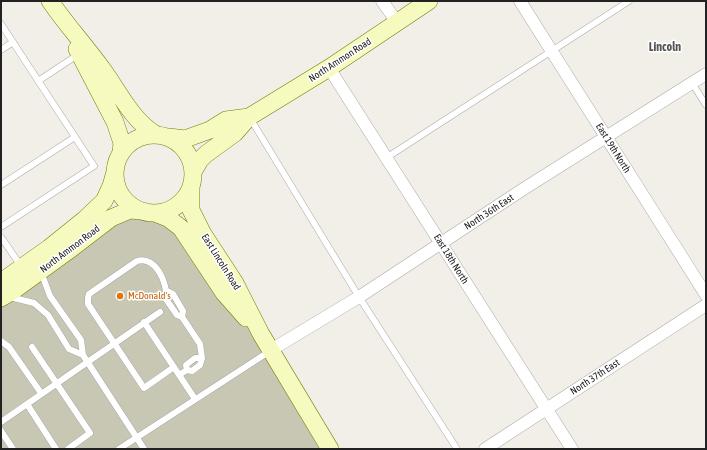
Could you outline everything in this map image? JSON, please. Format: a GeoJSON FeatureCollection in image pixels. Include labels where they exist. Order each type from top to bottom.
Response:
{"type":"FeatureCollection","features":[{"type":"Feature","properties":{"kind":"main road"},"geometry":{"type":"LineString","coordinates":[[50,1],[65,23],[102,69],[141,124],[180,144],[189,155],[193,168],[192,180],[188,194],[179,204],[167,211],[149,212],[132,206],[123,197],[117,186],[116,174],[122,143],[115,122],[65,23]]}},
{"type":"Feature","properties":{"kind":"main road","name":"North Ammon Road"},"geometry":{"type":"LineString","coordinates":[[192,180],[200,160],[206,154],[236,133],[249,117],[329,68],[429,1]]}},
{"type":"Feature","properties":{"kind":"main road","name":"North Ammon Road"},"geometry":{"type":"LineString","coordinates":[[162,136],[185,139],[210,130],[226,120],[249,117]]}},
{"type":"Feature","properties":{"kind":"main road"},"geometry":{"type":"LineString","coordinates":[[119,160],[131,142],[142,136],[162,136]]}},
{"type":"Feature","properties":{"kind":"main road","name":"North Ammon Road"},"geometry":{"type":"LineString","coordinates":[[2,292],[22,268],[85,219],[104,201],[111,186],[119,160]]}},
{"type":"Feature","properties":{"kind":"main road","name":"East Lincoln Road"},"geometry":{"type":"LineString","coordinates":[[192,180],[191,210],[203,234],[235,283],[261,334],[330,449]]}},
{"type":"Feature","properties":{"kind":"main road","name":"North Ammon Road"},"geometry":{"type":"LineString","coordinates":[[2,292],[41,271],[111,218],[130,210],[149,212]]}},
{"type":"Feature","properties":{"kind":"main road","name":"East Lincoln Road"},"geometry":{"type":"LineString","coordinates":[[149,212],[168,218],[181,228],[224,293],[261,334]]}},
{"type":"Feature","properties":{"kind":"street"},"geometry":{"type":"LineString","coordinates":[[382,1],[397,22]]}},
{"type":"Feature","properties":{"kind":"street","name":"East 19th North"},"geometry":{"type":"LineString","coordinates":[[520,1],[706,295]]}},
{"type":"Feature","properties":{"kind":"street","name":"East 18th North"},"geometry":{"type":"LineString","coordinates":[[329,68],[572,449]]}},
{"type":"Feature","properties":{"kind":"street","name":"North 36th East"},"geometry":{"type":"LineString","coordinates":[[271,350],[359,297],[706,74]]}},
{"type":"Feature","properties":{"kind":"street","name":"North 37th East"},"geometry":{"type":"LineString","coordinates":[[485,449],[706,305]]}},
{"type":"Feature","properties":{"kind":"lane"},"geometry":{"type":"LineString","coordinates":[[386,158],[629,1]]}},
{"type":"Feature","properties":{"kind":"lane"},"geometry":{"type":"LineString","coordinates":[[1,24],[94,166],[1,227]]}},
{"type":"Feature","properties":{"kind":"lane"},"geometry":{"type":"LineString","coordinates":[[1,50],[13,42]]}},
{"type":"Feature","properties":{"kind":"lane"},"geometry":{"type":"LineString","coordinates":[[38,81],[80,54]]}},
{"type":"Feature","properties":{"kind":"lane"},"geometry":{"type":"LineString","coordinates":[[692,83],[706,105]]}},
{"type":"Feature","properties":{"kind":"lane"},"geometry":{"type":"LineString","coordinates":[[249,117],[359,297],[457,449]]}},
{"type":"Feature","properties":{"kind":"lane"},"geometry":{"type":"LineString","coordinates":[[1,185],[75,137]]}},
{"type":"Feature","properties":{"kind":"lane"},"geometry":{"type":"LineString","coordinates":[[1,236],[22,268]]}},
{"type":"Feature","properties":{"kind":"lane"},"geometry":{"type":"LineString","coordinates":[[174,367],[144,388],[88,304],[89,294],[137,262],[142,260],[151,263],[163,279],[167,291],[166,299],[176,315],[182,317],[200,344],[202,358],[200,365],[192,371],[186,370],[179,375]]}},
{"type":"Feature","properties":{"kind":"lane"},"geometry":{"type":"LineString","coordinates":[[41,271],[50,296],[81,340],[83,355],[144,449]]}},
{"type":"Feature","properties":{"kind":"lane"},"geometry":{"type":"LineString","coordinates":[[2,292],[34,303],[48,315],[69,349],[83,355]]}},
{"type":"Feature","properties":{"kind":"lane"},"geometry":{"type":"LineString","coordinates":[[1,422],[87,361],[160,312]]}},
{"type":"Feature","properties":{"kind":"lane"},"geometry":{"type":"LineString","coordinates":[[144,322],[195,399]]}},
{"type":"Feature","properties":{"kind":"lane"},"geometry":{"type":"LineString","coordinates":[[1,341],[9,347],[41,394]]}},
{"type":"Feature","properties":{"kind":"lane"},"geometry":{"type":"LineString","coordinates":[[32,347],[90,433],[68,449]]}},
{"type":"Feature","properties":{"kind":"lane"},"geometry":{"type":"LineString","coordinates":[[119,449],[271,350]]}},
{"type":"Feature","properties":{"kind":"lane"},"geometry":{"type":"LineString","coordinates":[[27,404],[56,449]]}},
{"type":"Feature","properties":{"kind":"lane"},"geometry":{"type":"LineString","coordinates":[[1,430],[13,449]]}},
{"type":"Feature","properties":{"kind":"shaded area"},"geometry":{"type":"Polygon","coordinates":[[[122,213],[155,213],[181,228],[259,330],[330,449],[1,449],[1,294],[122,213]]]}},
{"type":"Feature","properties":{"kind":"place","name":"McDonald's"},"geometry":{"type":"Point","coordinates":[120,296]}},
{"type":"Feature","properties":{"kind":"district","name":"Lincoln"},"geometry":{"type":"Point","coordinates":[665,47]}}]}
